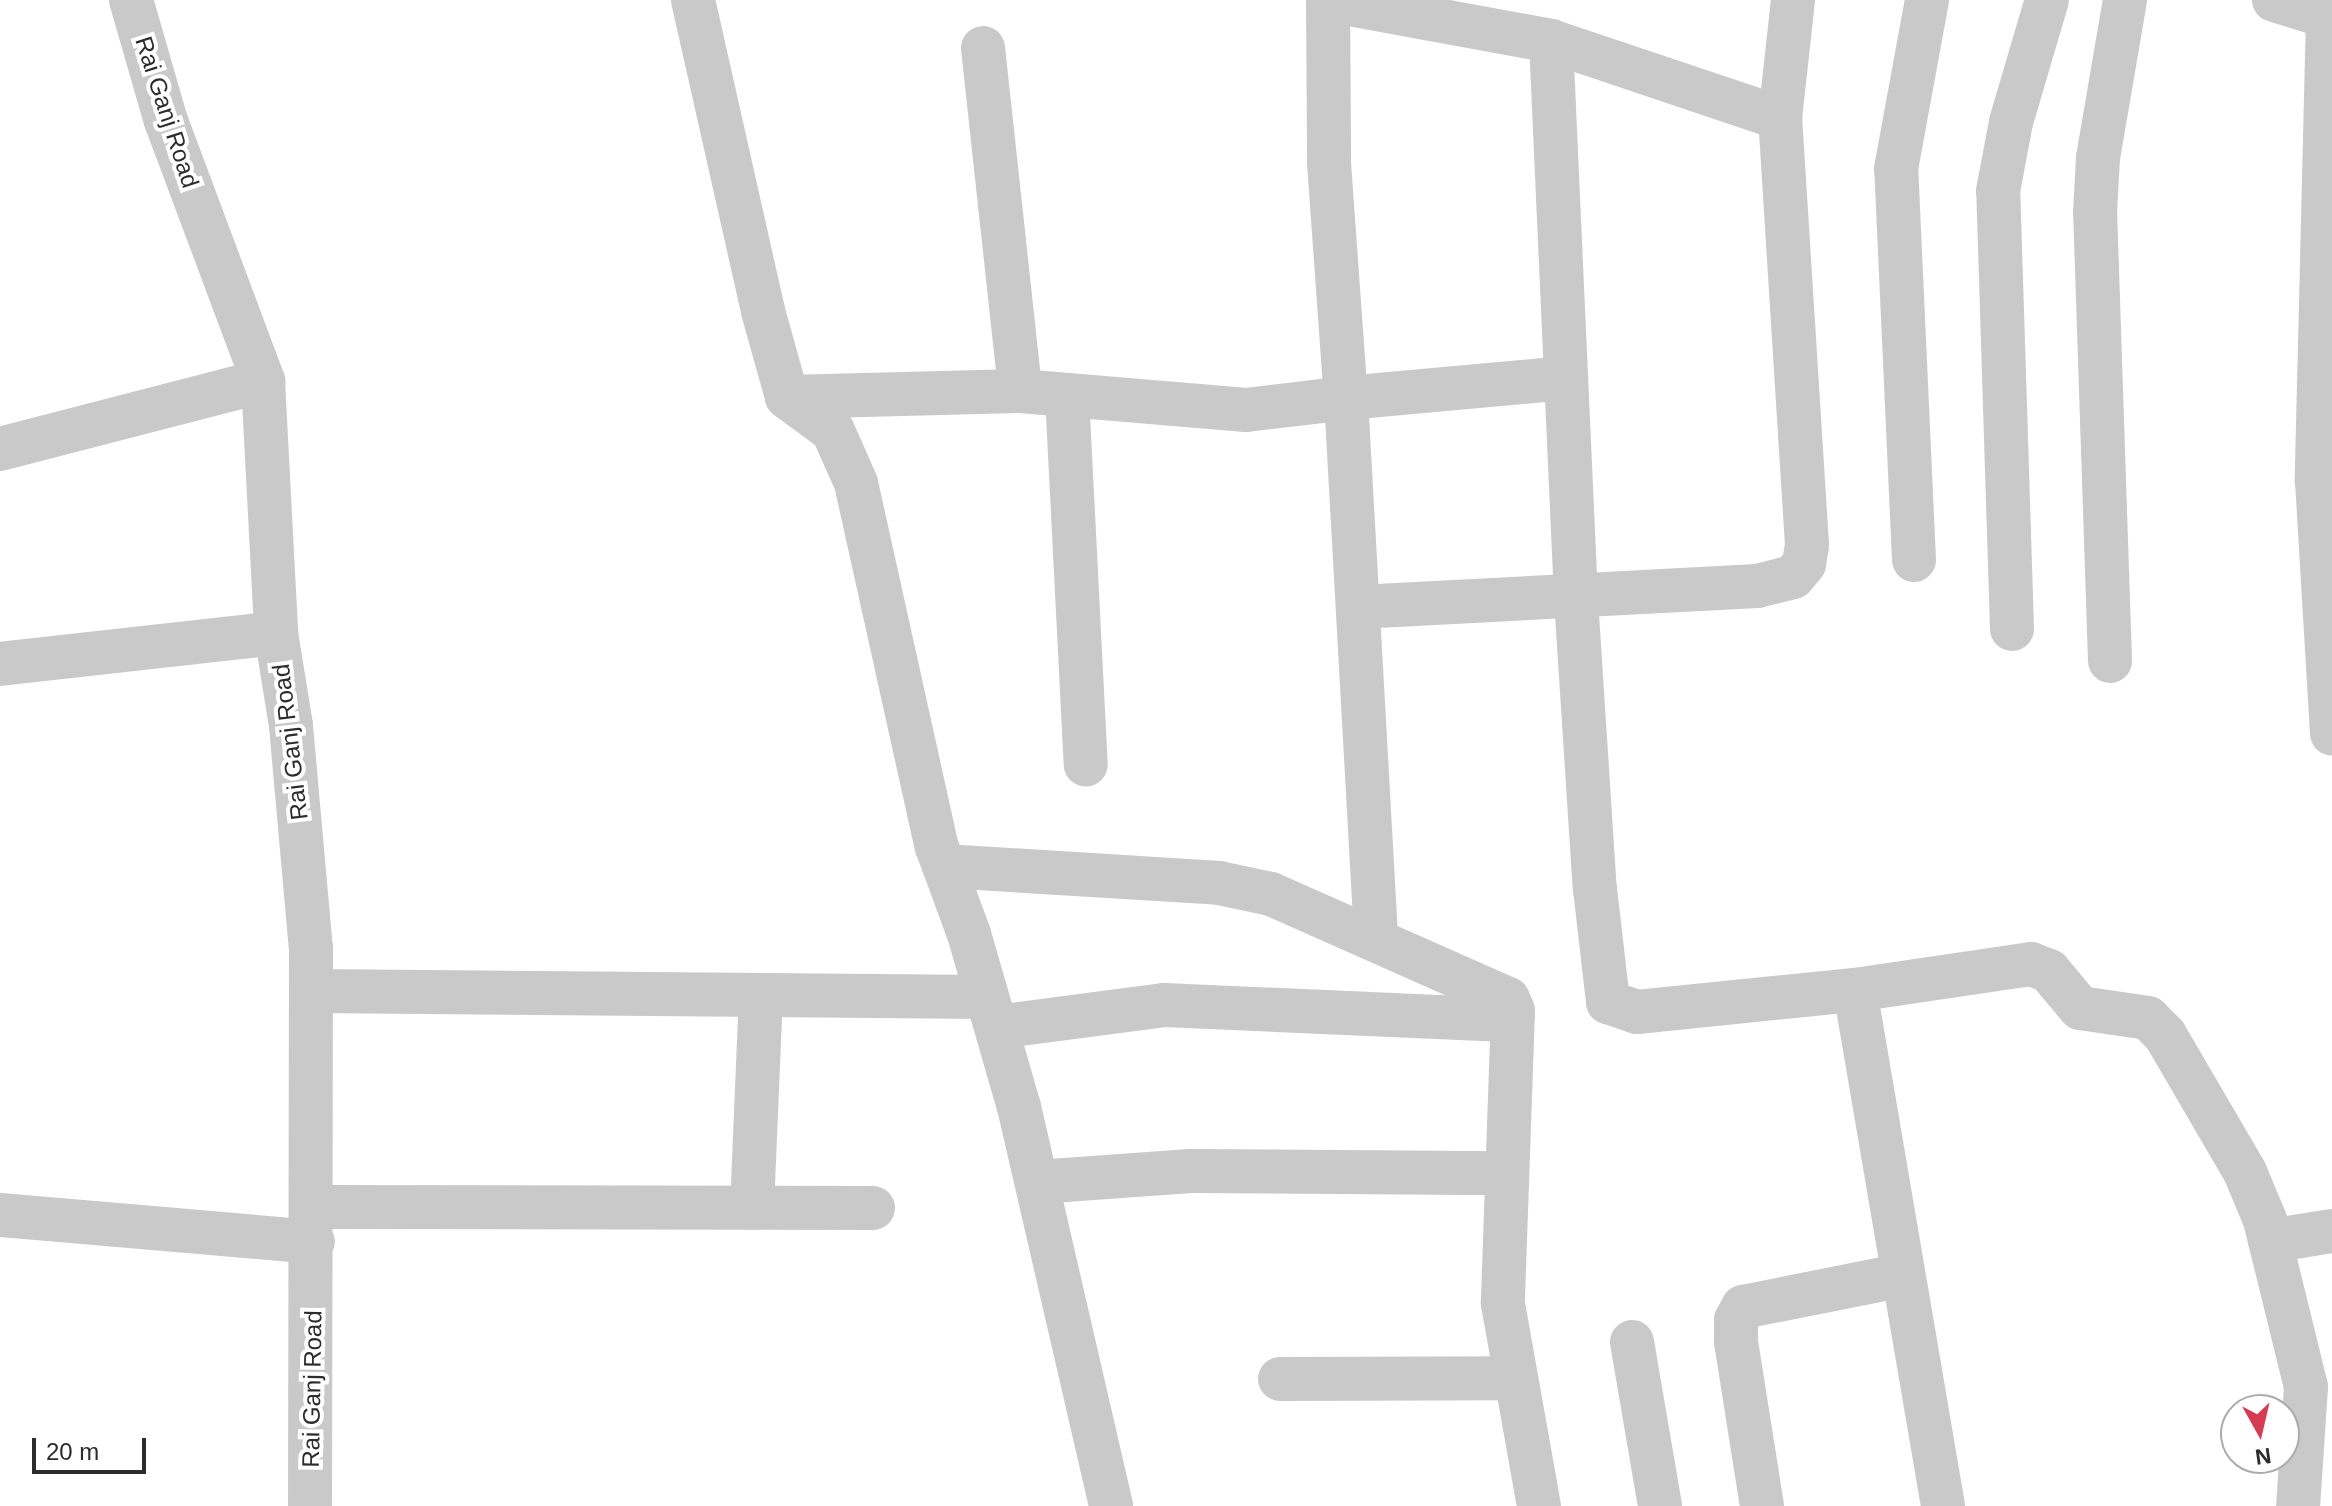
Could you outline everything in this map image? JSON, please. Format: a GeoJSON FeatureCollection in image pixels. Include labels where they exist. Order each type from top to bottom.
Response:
{"type":"FeatureCollection","features":[{"type":"Feature","properties":{"kind":"street","name":"Rai Ganj Road"},"geometry":{"type":"LineString","coordinates":[[131,0],[166,121],[263,381],[276,633],[291,726],[311,991],[313,1225],[310,1506]]}},
{"type":"Feature","properties":{"kind":"street"},"geometry":{"type":"LineString","coordinates":[[693,0],[763,311],[787,397],[833,431],[856,483],[944,866],[992,1012],[1037,1182],[1111,1506]]}},
{"type":"Feature","properties":{"kind":"street"},"geometry":{"type":"LineString","coordinates":[[1376,936],[1346,398],[1329,163],[1328,0],[1551,41],[1780,118]]}},
{"type":"Feature","properties":{"kind":"street"},"geometry":{"type":"LineString","coordinates":[[1358,607],[1576,599],[1757,586],[1793,577],[1804,564],[1807,545],[1780,118],[1793,0]]}},
{"type":"Feature","properties":{"kind":"street"},"geometry":{"type":"LineString","coordinates":[[1914,560],[1896,169],[1927,0]]}},
{"type":"Feature","properties":{"kind":"street"},"geometry":{"type":"LineString","coordinates":[[2012,629],[1998,191],[2011,122],[2047,0]]}},
{"type":"Feature","properties":{"kind":"street"},"geometry":{"type":"LineString","coordinates":[[2110,661],[2095,213],[2098,158],[2125,0]]}},
{"type":"Feature","properties":{"kind":"street"},"geometry":{"type":"LineString","coordinates":[[2274,0],[2330,17],[2317,481],[2332,734]]}},
{"type":"Feature","properties":{"kind":"street"},"geometry":{"type":"LineString","coordinates":[[1551,41],[1576,599],[1595,889],[1608,1002],[1637,1012],[1855,990],[2031,964],[2049,971],[2080,1008],[2148,1018],[2165,1035],[2245,1172],[2270,1241],[2305,1403],[2298,1506]]}},
{"type":"Feature","properties":{"kind":"street"},"geometry":{"type":"LineString","coordinates":[[983,48],[1020,391]]}},
{"type":"Feature","properties":{"kind":"street"},"geometry":{"type":"LineString","coordinates":[[787,397],[1020,391],[1246,410],[1566,378]]}},
{"type":"Feature","properties":{"kind":"street"},"geometry":{"type":"LineString","coordinates":[[0,449],[263,381]]}},
{"type":"Feature","properties":{"kind":"street"},"geometry":{"type":"LineString","coordinates":[[1067,395],[1086,765]]}},
{"type":"Feature","properties":{"kind":"street"},"geometry":{"type":"LineString","coordinates":[[0,664],[276,633]]}},
{"type":"Feature","properties":{"kind":"street"},"geometry":{"type":"LineString","coordinates":[[944,866],[1219,883],[1271,894],[1495,989],[1511,1005],[1503,1304],[1513,1378],[1539,1506]]}},
{"type":"Feature","properties":{"kind":"street"},"geometry":{"type":"LineString","coordinates":[[1855,990],[1943,1506]]}},
{"type":"Feature","properties":{"kind":"street"},"geometry":{"type":"LineString","coordinates":[[311,991],[761,995],[992,1012],[1164,1005],[1512,1020]]}},
{"type":"Feature","properties":{"kind":"street"},"geometry":{"type":"LineString","coordinates":[[752,1208],[761,995]]}},
{"type":"Feature","properties":{"kind":"street"},"geometry":{"type":"LineString","coordinates":[[1037,1182],[1176,1172],[1507,1173]]}},
{"type":"Feature","properties":{"kind":"street"},"geometry":{"type":"LineString","coordinates":[[0,1215],[313,1225],[752,1208],[873,1208]]}},
{"type":"Feature","properties":{"kind":"street"},"geometry":{"type":"LineString","coordinates":[[2270,1241],[2332,1231]]}},
{"type":"Feature","properties":{"kind":"street"},"geometry":{"type":"LineString","coordinates":[[1762,1506],[1736,1341],[1736,1320],[1743,1307],[1903,1275]]}},
{"type":"Feature","properties":{"kind":"street"},"geometry":{"type":"LineString","coordinates":[[1632,1342],[1660,1506]]}},
{"type":"Feature","properties":{"kind":"street"},"geometry":{"type":"LineString","coordinates":[[1280,1379],[1513,1378]]}}]}
